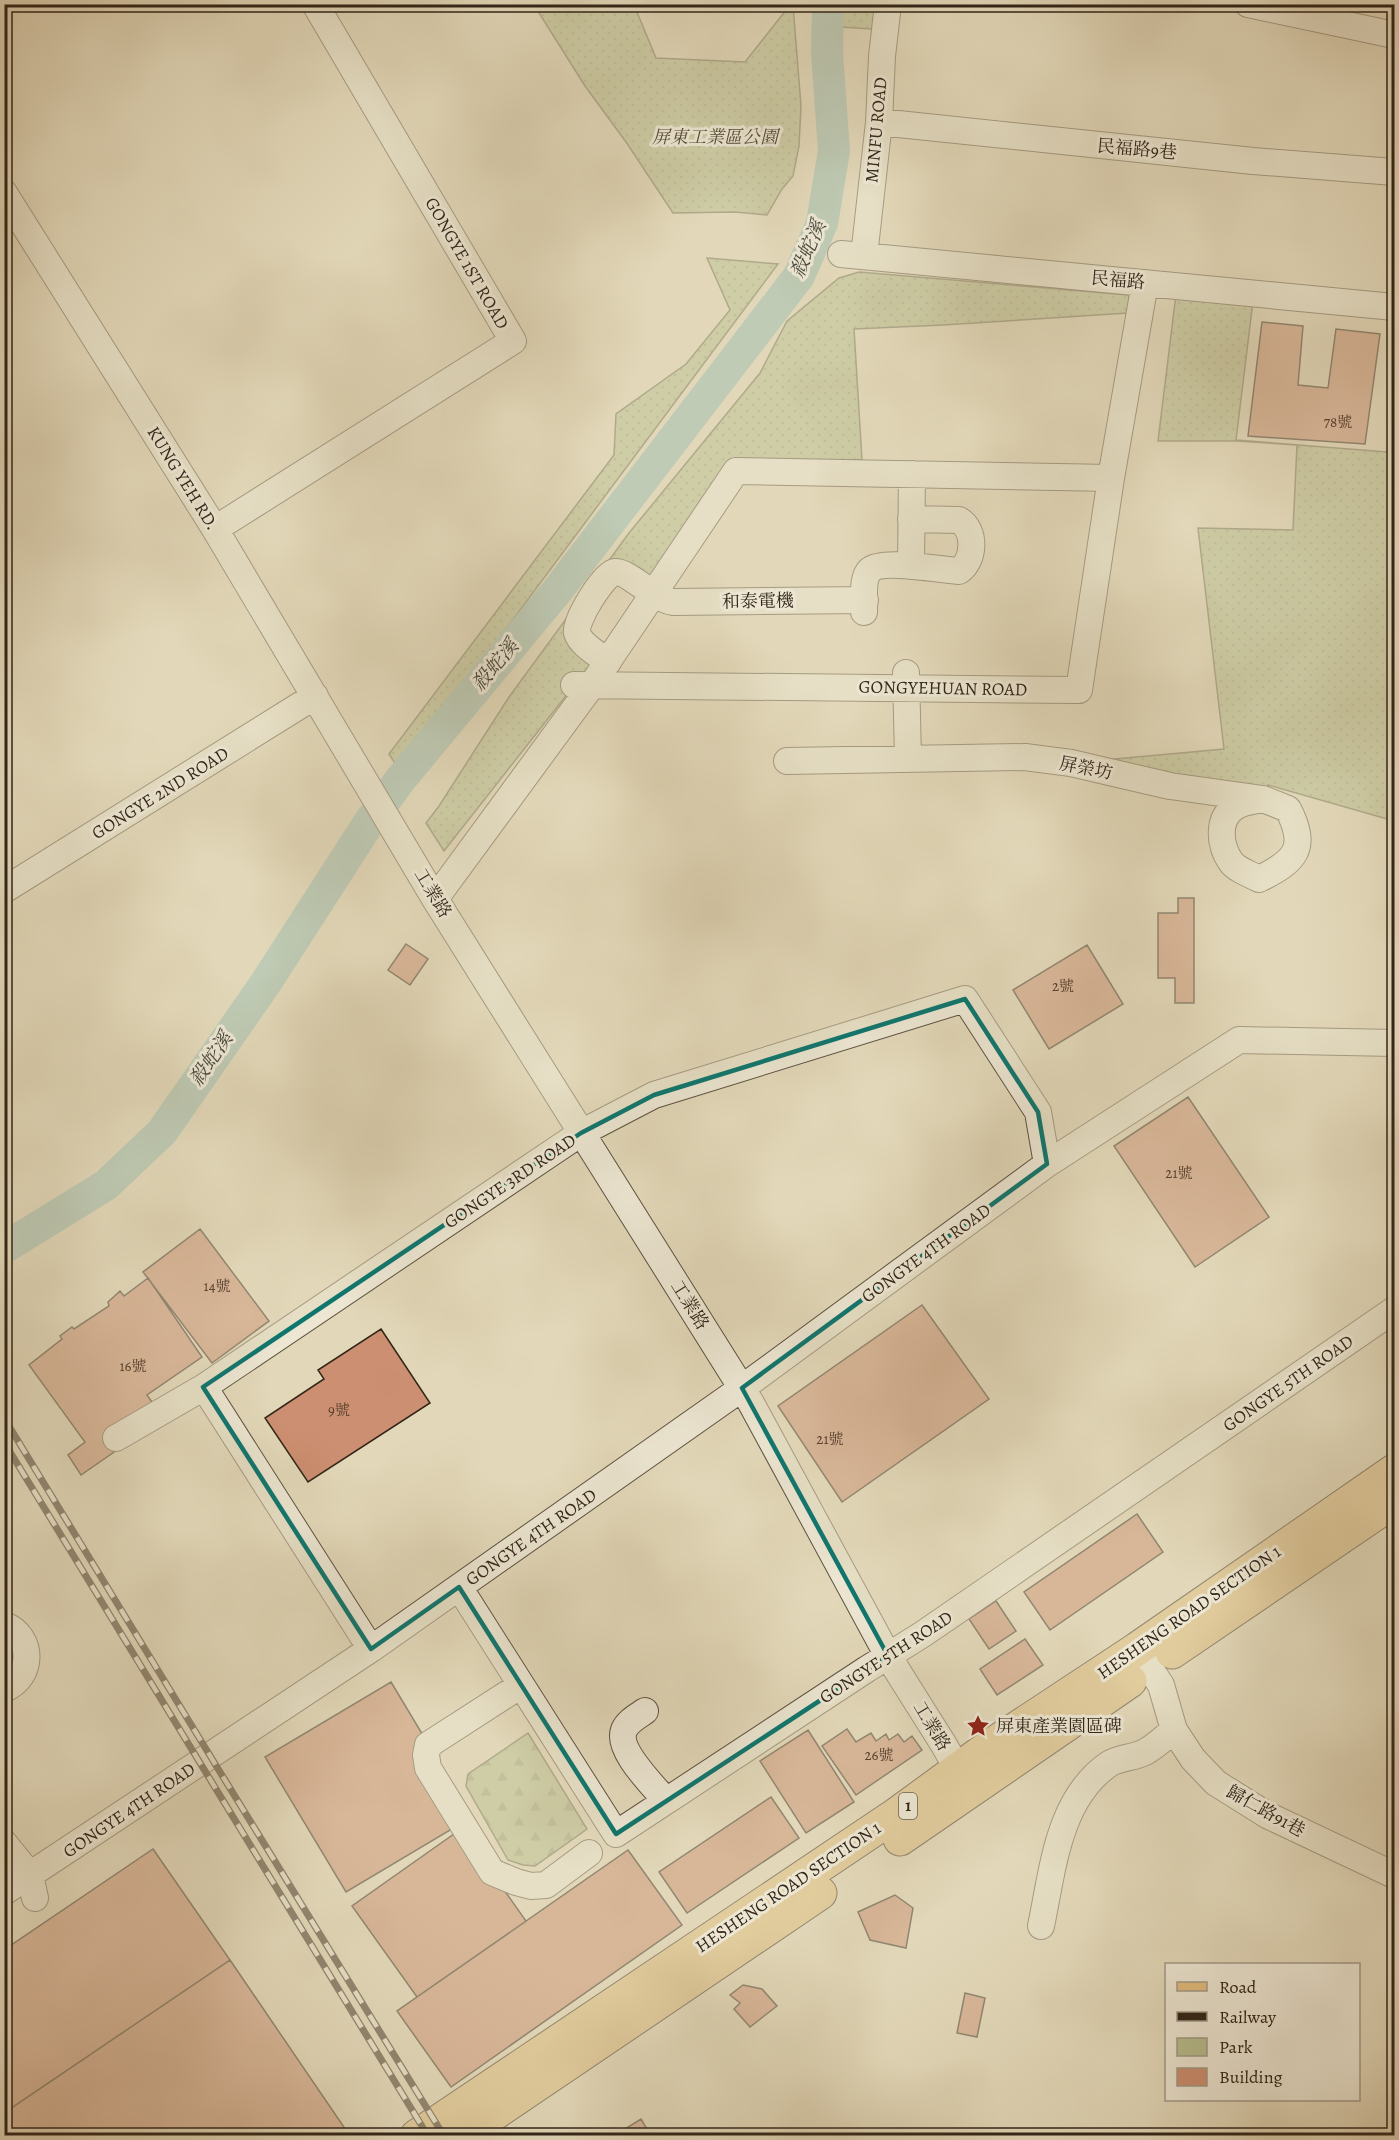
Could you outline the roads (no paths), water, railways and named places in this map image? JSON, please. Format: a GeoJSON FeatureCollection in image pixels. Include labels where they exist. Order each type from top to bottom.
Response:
{"type":"FeatureCollection","features":[{"type":"Feature","properties":{"kind":"main road","name":"HESHENG ROAD SECTION 1"},"geometry":{"type":"LineString","coordinates":[[1143,1658],[1395,1471]]}},
{"type":"Feature","properties":{"kind":"main road","name":"HESHENG ROAD SECTION 1"},"geometry":{"type":"LineString","coordinates":[[461,2136],[964,1781],[990,1746],[1143,1658],[1395,1500]]}},
{"type":"Feature","properties":{"kind":"main road","name":"HESHENG ROAD SECTION 1"},"geometry":{"type":"LineString","coordinates":[[417,2136],[964,1781]]}},
{"type":"Feature","properties":{"kind":"street","name":"GONGYE 1ST ROAD"},"geometry":{"type":"LineString","coordinates":[[215,529],[513,341],[315,4]]}},
{"type":"Feature","properties":{"kind":"street","name":"MINFU ROAD"},"geometry":{"type":"LineString","coordinates":[[852,255],[879,122],[882,56],[888,4]]}},
{"type":"Feature","properties":{"kind":"street"},"geometry":{"type":"LineString","coordinates":[[1248,4],[1395,35]]}},
{"type":"Feature","properties":{"kind":"street","name":"民福路9巷"},"geometry":{"type":"LineString","coordinates":[[879,122],[1253,161],[1395,172]]}},
{"type":"Feature","properties":{"kind":"street","name":"KUNG YEH RD."},"geometry":{"type":"LineString","coordinates":[[4,193],[215,529],[357,767]]}},
{"type":"Feature","properties":{"kind":"street","name":"民福路"},"geometry":{"type":"LineString","coordinates":[[852,255],[1395,307]]}},
{"type":"Feature","properties":{"kind":"street","name":"GONGYEHUAN ROAD"},"geometry":{"type":"LineString","coordinates":[[583,685],[1079,690],[1111,478],[1146,283]]}},
{"type":"Feature","properties":{"kind":"street"},"geometry":{"type":"LineString","coordinates":[[435,899],[583,685],[608,662],[736,471],[1111,478]]}},
{"type":"Feature","properties":{"kind":"street"},"geometry":{"type":"LineString","coordinates":[[911,566],[912,474]]}},
{"type":"Feature","properties":{"kind":"street","name":"和泰電機"},"geometry":{"type":"LineString","coordinates":[[608,662],[580,640],[576,630],[582,613],[608,575],[615,572],[624,574],[663,601],[865,606],[866,578],[871,569],[887,565],[959,571],[966,566],[970,554],[970,536],[964,523],[959,520],[911,519]]}},
{"type":"Feature","properties":{"kind":"street"},"geometry":{"type":"LineString","coordinates":[[765,670],[906,673],[908,759]]}},
{"type":"Feature","properties":{"kind":"street","name":"GONGYE 2ND ROAD"},"geometry":{"type":"LineString","coordinates":[[4,890],[315,696]]}},
{"type":"Feature","properties":{"kind":"street","name":"屏榮坊"},"geometry":{"type":"LineString","coordinates":[[787,761],[1025,757],[1071,764],[1170,786],[1263,800]]}},
{"type":"Feature","properties":{"kind":"street","name":"工業路"},"geometry":{"type":"LineString","coordinates":[[357,767],[435,899],[742,1388],[888,1656],[964,1781]]}},
{"type":"Feature","properties":{"kind":"street","name":"GONGYE 3RD ROAD"},"geometry":{"type":"LineString","coordinates":[[116,1438],[204,1387],[581,1133],[654,1095],[965,999],[1038,1112],[1047,1164]]}},
{"type":"Feature","properties":{"kind":"street"},"geometry":{"type":"LineString","coordinates":[[1047,1164],[1239,1040],[1395,1043]]}},
{"type":"Feature","properties":{"kind":"street","name":"GONGYE 4TH ROAD"},"geometry":{"type":"LineString","coordinates":[[4,1892],[33,1887],[742,1388],[1047,1164]]}},
{"type":"Feature","properties":{"kind":"street","name":"GONGYE 5TH ROAD"},"geometry":{"type":"LineString","coordinates":[[459,1587],[615,1834],[923,1635],[1395,1310]]}},
{"type":"Feature","properties":{"kind":"street"},"geometry":{"type":"LineString","coordinates":[[204,1387],[371,1649]]}},
{"type":"Feature","properties":{"kind":"street"},"geometry":{"type":"LineString","coordinates":[[4,1624],[19,1634],[25,1644],[27,1656],[26,1668],[20,1678],[4,1689]]}},
{"type":"Feature","properties":{"kind":"street","name":"歸仁路91巷"},"geometry":{"type":"LineString","coordinates":[[1143,1658],[1161,1685],[1174,1730],[1193,1759],[1216,1783],[1267,1815],[1395,1875]]}},
{"type":"Feature","properties":{"kind":"street"},"geometry":{"type":"LineString","coordinates":[[521,1685],[428,1745],[426,1755],[428,1768],[492,1872],[531,1886],[546,1885],[589,1853]]}},
{"type":"Feature","properties":{"kind":"street"},"geometry":{"type":"LineString","coordinates":[[645,1711],[624,1729],[622,1740],[627,1752],[666,1801]]}},
{"type":"Feature","properties":{"kind":"street"},"geometry":{"type":"LineString","coordinates":[[1041,1926],[1061,1832],[1076,1801],[1090,1780],[1112,1762],[1144,1752],[1174,1730]]}},
{"type":"Feature","properties":{"kind":"street"},"geometry":{"type":"LineString","coordinates":[[4,1843],[33,1887]]}},
{"type":"Feature","properties":{"kind":"waterway","name":"殺蛇溪"},"geometry":{"type":"LineString","coordinates":[[4,1248],[106,1185],[162,1132],[265,984],[370,821],[400,780],[557,591],[799,276],[822,223],[834,151],[827,53],[828,4]]}},
{"type":"Feature","properties":{"kind":"railway"},"geometry":{"type":"LineString","coordinates":[[4,1418],[444,2136]]}},
{"type":"Feature","properties":{"kind":"railway"},"geometry":{"type":"LineString","coordinates":[[4,1442],[428,2136]]}},
{"type":"Feature","properties":{"kind":"place","name":"屏東產業園區碑"},"geometry":{"type":"Point","coordinates":[978,1726]}},
{"type":"Feature","properties":{"kind":"park label","name":"屏東工業區公園"},"geometry":{"type":"Point","coordinates":[715,137]}}]}
